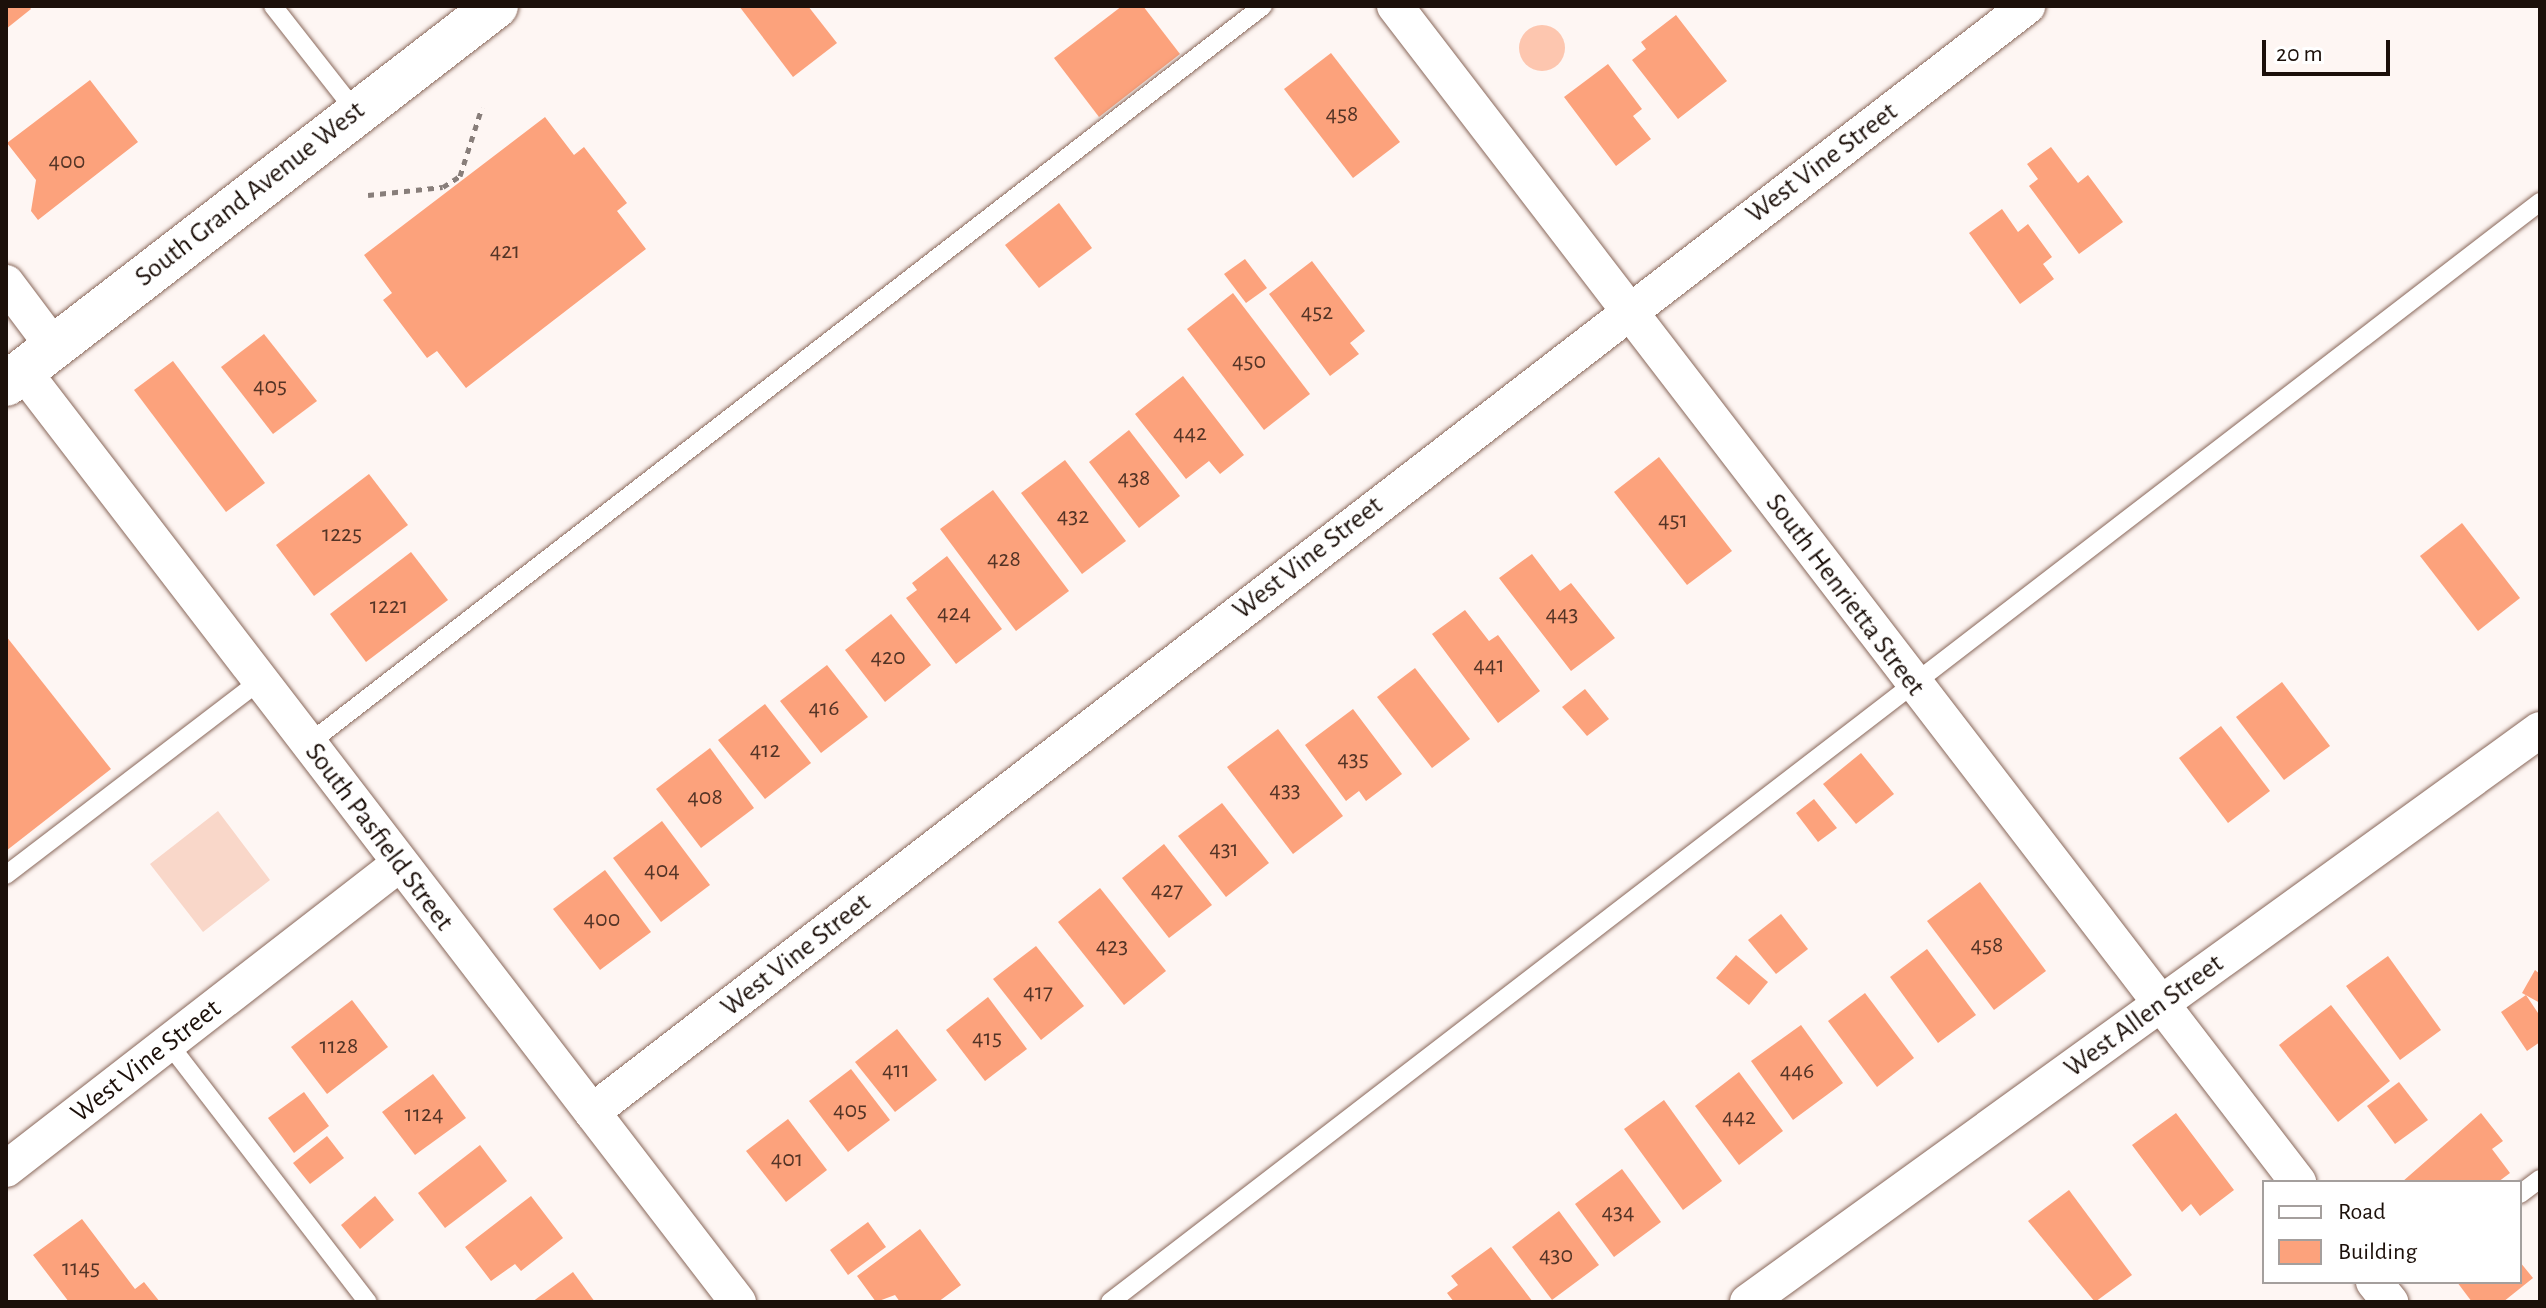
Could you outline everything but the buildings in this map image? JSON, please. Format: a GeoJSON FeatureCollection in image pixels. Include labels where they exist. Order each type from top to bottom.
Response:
{"type":"FeatureCollection","features":[{"type":"Feature","properties":{"kind":"main road","name":"South Grand Avenue West"},"geometry":{"type":"LineString","coordinates":[[28,367],[496,6]]}},
{"type":"Feature","properties":{"kind":"street","name":"South Henrietta Street"},"geometry":{"type":"LineString","coordinates":[[1395,6],[2296,1180]]}},
{"type":"Feature","properties":{"kind":"street","name":"West Vine Street"},"geometry":{"type":"LineString","coordinates":[[592,1112],[2027,6]]}},
{"type":"Feature","properties":{"kind":"street","name":"South Pasfield Street"},"geometry":{"type":"LineString","coordinates":[[6,283],[28,367],[260,681],[738,1302]]}},
{"type":"Feature","properties":{"kind":"street","name":"West Allen Street"},"geometry":{"type":"LineString","coordinates":[[1748,1302],[2540,730]]}},
{"type":"Feature","properties":{"kind":"street","name":"West Vine Street"},"geometry":{"type":"LineString","coordinates":[[6,1169],[399,864]]}},
{"type":"Feature","properties":{"kind":"lane"},"geometry":{"type":"LineString","coordinates":[[273,6],[356,112]]}},
{"type":"Feature","properties":{"kind":"lane"},"geometry":{"type":"LineString","coordinates":[[308,744],[1263,6]]}},
{"type":"Feature","properties":{"kind":"lane"},"geometry":{"type":"LineString","coordinates":[[1110,1302],[2540,202]]}},
{"type":"Feature","properties":{"kind":"lane"},"geometry":{"type":"LineString","coordinates":[[6,875],[260,681]]}},
{"type":"Feature","properties":{"kind":"lane"},"geometry":{"type":"LineString","coordinates":[[169,1044],[368,1302]]}},
{"type":"Feature","properties":{"kind":"lane"},"geometry":{"type":"LineString","coordinates":[[2522,1192],[2540,1179]]}},
{"type":"Feature","properties":{"kind":"path"},"geometry":{"type":"LineString","coordinates":[[368,195],[443,187],[460,176],[482,107]]}},
{"type":"Feature","properties":{"kind":"shaded area"},"geometry":{"type":"Polygon","coordinates":[[[1542,25],[1558,32],[1565,48],[1558,64],[1542,71],[1526,64],[1519,48],[1526,32],[1542,25]]]}},
{"type":"Feature","properties":{"kind":"shaded area"},"geometry":{"type":"Polygon","coordinates":[[[218,811],[270,880],[203,932],[150,864],[218,811]]]}}]}
